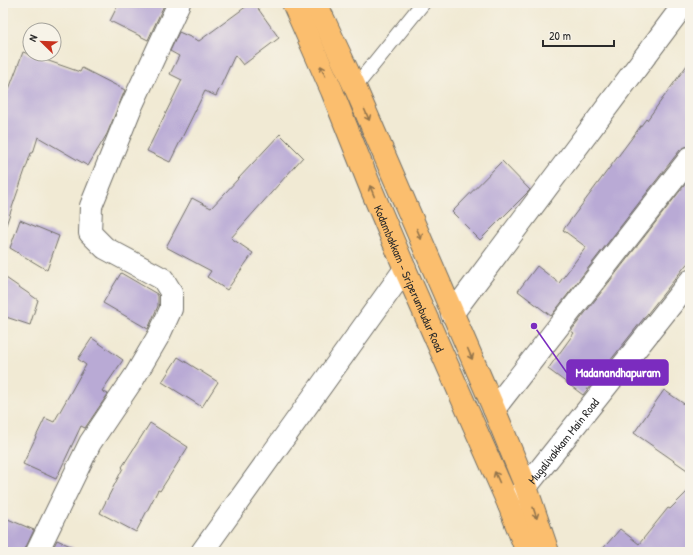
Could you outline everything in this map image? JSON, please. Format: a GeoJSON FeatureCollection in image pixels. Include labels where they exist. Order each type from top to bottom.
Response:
{"type":"FeatureCollection","features":[{"type":"Feature","properties":{"kind":"main road","name":"Kodambakkam – Sriperumbudur Road"},"geometry":{"type":"LineString","coordinates":[[293,3],[332,91],[405,269],[509,505],[527,552]]}},
{"type":"Feature","properties":{"kind":"main road","name":"Kodambakkam – Sriperumbudur Road"},"geometry":{"type":"LineString","coordinates":[[316,3],[355,87],[494,409],[526,487],[548,552]]}},
{"type":"Feature","properties":{"kind":"street"},"geometry":{"type":"LineString","coordinates":[[37,552],[90,443],[135,376],[159,335],[171,309],[171,292],[163,279],[105,248],[90,233],[91,206],[131,107],[179,3]]}},
{"type":"Feature","properties":{"kind":"street"},"geometry":{"type":"LineString","coordinates":[[452,314],[685,3]]}},
{"type":"Feature","properties":{"kind":"street"},"geometry":{"type":"LineString","coordinates":[[494,409],[690,158]]}},
{"type":"Feature","properties":{"kind":"street"},"geometry":{"type":"LineString","coordinates":[[202,552],[405,269]]}},
{"type":"Feature","properties":{"kind":"street","name":"Mugalivakkam Main Road"},"geometry":{"type":"LineString","coordinates":[[509,505],[526,487],[690,281]]}},
{"type":"Feature","properties":{"kind":"lane"},"geometry":{"type":"LineString","coordinates":[[355,87],[423,3]]}},
{"type":"Feature","properties":{"kind":"building"},"geometry":{"type":"Polygon","coordinates":[[[119,3],[165,3],[148,40],[110,21],[119,3]]]}},
{"type":"Feature","properties":{"kind":"building"},"geometry":{"type":"Polygon","coordinates":[[[251,3],[254,3],[279,38],[243,65],[235,55],[216,96],[205,91],[170,162],[147,151],[182,80],[170,74],[179,56],[170,51],[179,32],[199,41],[251,3]]]}},
{"type":"Feature","properties":{"kind":"building"},"geometry":{"type":"Polygon","coordinates":[[[22,55],[22,62],[52,62],[80,72],[82,68],[125,90],[107,134],[88,166],[38,137],[6,225],[3,225],[3,105],[22,55]]]}},
{"type":"Feature","properties":{"kind":"building"},"geometry":{"type":"Polygon","coordinates":[[[690,61],[690,146],[680,150],[551,316],[518,291],[537,266],[559,283],[586,247],[563,230],[690,61]]]}},
{"type":"Feature","properties":{"kind":"building"},"geometry":{"type":"Polygon","coordinates":[[[280,134],[303,157],[231,238],[253,253],[227,290],[207,277],[211,271],[166,247],[192,198],[211,208],[280,134]]]}},
{"type":"Feature","properties":{"kind":"building"},"geometry":{"type":"Polygon","coordinates":[[[502,161],[530,190],[480,240],[452,212],[502,161]]]}},
{"type":"Feature","properties":{"kind":"building"},"geometry":{"type":"Polygon","coordinates":[[[690,178],[690,260],[583,395],[548,369],[574,333],[571,331],[690,178]]]}},
{"type":"Feature","properties":{"kind":"building"},"geometry":{"type":"Polygon","coordinates":[[[20,220],[59,236],[47,270],[10,248],[20,220]]]}},
{"type":"Feature","properties":{"kind":"building"},"geometry":{"type":"Polygon","coordinates":[[[121,273],[158,296],[158,306],[148,329],[103,303],[121,273]]]}},
{"type":"Feature","properties":{"kind":"building"},"geometry":{"type":"Polygon","coordinates":[[[3,276],[38,300],[30,325],[3,316],[3,276]]]}},
{"type":"Feature","properties":{"kind":"building"},"geometry":{"type":"Polygon","coordinates":[[[92,338],[123,360],[102,391],[108,394],[85,428],[81,426],[56,479],[23,464],[45,418],[54,422],[86,365],[78,359],[92,338]]]}},
{"type":"Feature","properties":{"kind":"building"},"geometry":{"type":"Polygon","coordinates":[[[178,357],[218,382],[202,407],[162,382],[178,357]]]}},
{"type":"Feature","properties":{"kind":"building"},"geometry":{"type":"Polygon","coordinates":[[[664,390],[690,408],[690,472],[634,433],[664,390]]]}},
{"type":"Feature","properties":{"kind":"building"},"geometry":{"type":"Polygon","coordinates":[[[150,423],[188,447],[160,491],[158,490],[136,532],[100,513],[123,468],[122,467],[150,423]]]}},
{"type":"Feature","properties":{"kind":"building"},"geometry":{"type":"Polygon","coordinates":[[[690,489],[690,552],[600,552],[620,529],[639,544],[668,508],[670,509],[690,489]]]}},
{"type":"Feature","properties":{"kind":"building"},"geometry":{"type":"Polygon","coordinates":[[[3,517],[34,530],[25,552],[13,552],[3,548],[3,517]]]}},
{"type":"Feature","properties":{"kind":"building"},"geometry":{"type":"Polygon","coordinates":[[[57,540],[84,552],[51,552],[57,540]]]}},
{"type":"Feature","properties":{"kind":"place","name":"Madanandhapuram"},"geometry":{"type":"Point","coordinates":[534,326]}}]}
